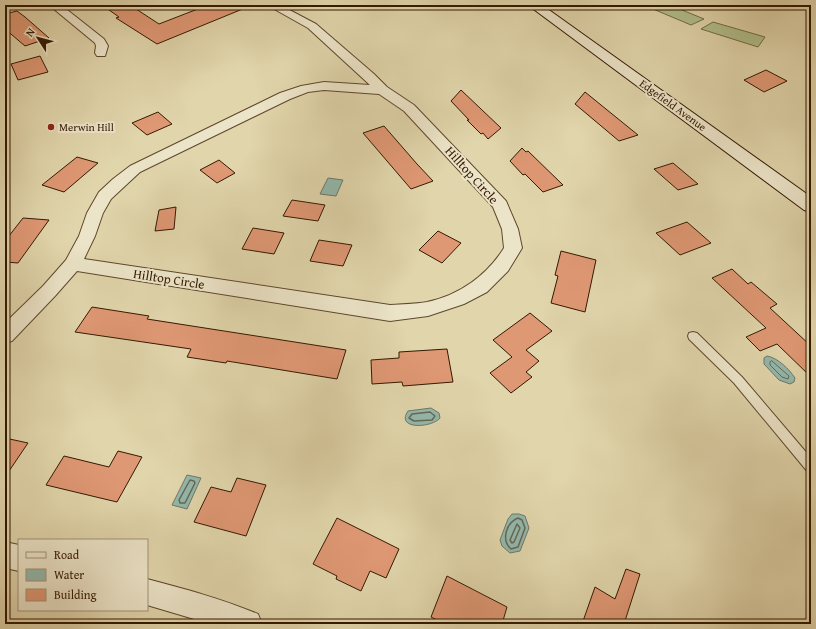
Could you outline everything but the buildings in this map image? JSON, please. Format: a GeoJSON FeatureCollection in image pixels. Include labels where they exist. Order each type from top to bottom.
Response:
{"type":"FeatureCollection","features":[{"type":"Feature","properties":{"kind":"main road","name":"Edgefield Avenue"},"geometry":{"type":"LineString","coordinates":[[534,5],[811,206]]}},
{"type":"Feature","properties":{"kind":"street"},"geometry":{"type":"LineString","coordinates":[[54,5],[100,41],[102,46],[101,53]]}},
{"type":"Feature","properties":{"kind":"street"},"geometry":{"type":"LineString","coordinates":[[272,5],[312,26],[370,77],[382,90]]}},
{"type":"Feature","properties":{"kind":"street","name":"Hilltop Circle"},"geometry":{"type":"LineString","coordinates":[[5,335],[49,292],[73,264],[87,236],[95,213],[105,196],[135,170],[292,94],[324,86],[382,90],[409,108],[500,205],[510,230],[512,248],[502,266],[481,286],[458,299],[428,309],[390,313],[73,264]]}},
{"type":"Feature","properties":{"kind":"street"},"geometry":{"type":"LineString","coordinates":[[5,555],[18,558]]}},
{"type":"Feature","properties":{"kind":"street"},"geometry":{"type":"LineString","coordinates":[[148,592],[199,606],[248,624]]}},
{"type":"Feature","properties":{"kind":"lane"},"geometry":{"type":"LineString","coordinates":[[693,336],[738,380],[811,467]]}},
{"type":"Feature","properties":{"kind":"green space"},"geometry":{"type":"Polygon","coordinates":[[[662,5],[670,5],[704,19],[691,25],[653,9],[662,5]]]}},
{"type":"Feature","properties":{"kind":"green space"},"geometry":{"type":"Polygon","coordinates":[[[713,22],[765,37],[758,47],[701,29],[713,22]]]}},
{"type":"Feature","properties":{"kind":"water"},"geometry":{"type":"Polygon","coordinates":[[[328,178],[343,180],[336,196],[320,194],[328,178]]]}},
{"type":"Feature","properties":{"kind":"water"},"geometry":{"type":"Polygon","coordinates":[[[767,356],[779,361],[790,371],[795,378],[794,382],[790,384],[779,380],[764,364],[764,358],[767,356]]]}},
{"type":"Feature","properties":{"kind":"water"},"geometry":{"type":"Polygon","coordinates":[[[431,408],[439,413],[440,418],[436,421],[423,425],[410,424],[406,422],[405,417],[408,411],[431,408]]]}},
{"type":"Feature","properties":{"kind":"water"},"geometry":{"type":"Polygon","coordinates":[[[187,475],[201,478],[187,509],[172,505],[187,475]]]}},
{"type":"Feature","properties":{"kind":"water"},"geometry":{"type":"Polygon","coordinates":[[[512,514],[525,516],[529,528],[520,551],[510,553],[502,546],[500,540],[508,519],[512,514]]]}},
{"type":"Feature","properties":{"kind":"place","name":"Merwin Hill"},"geometry":{"type":"Point","coordinates":[51,127]}}]}
